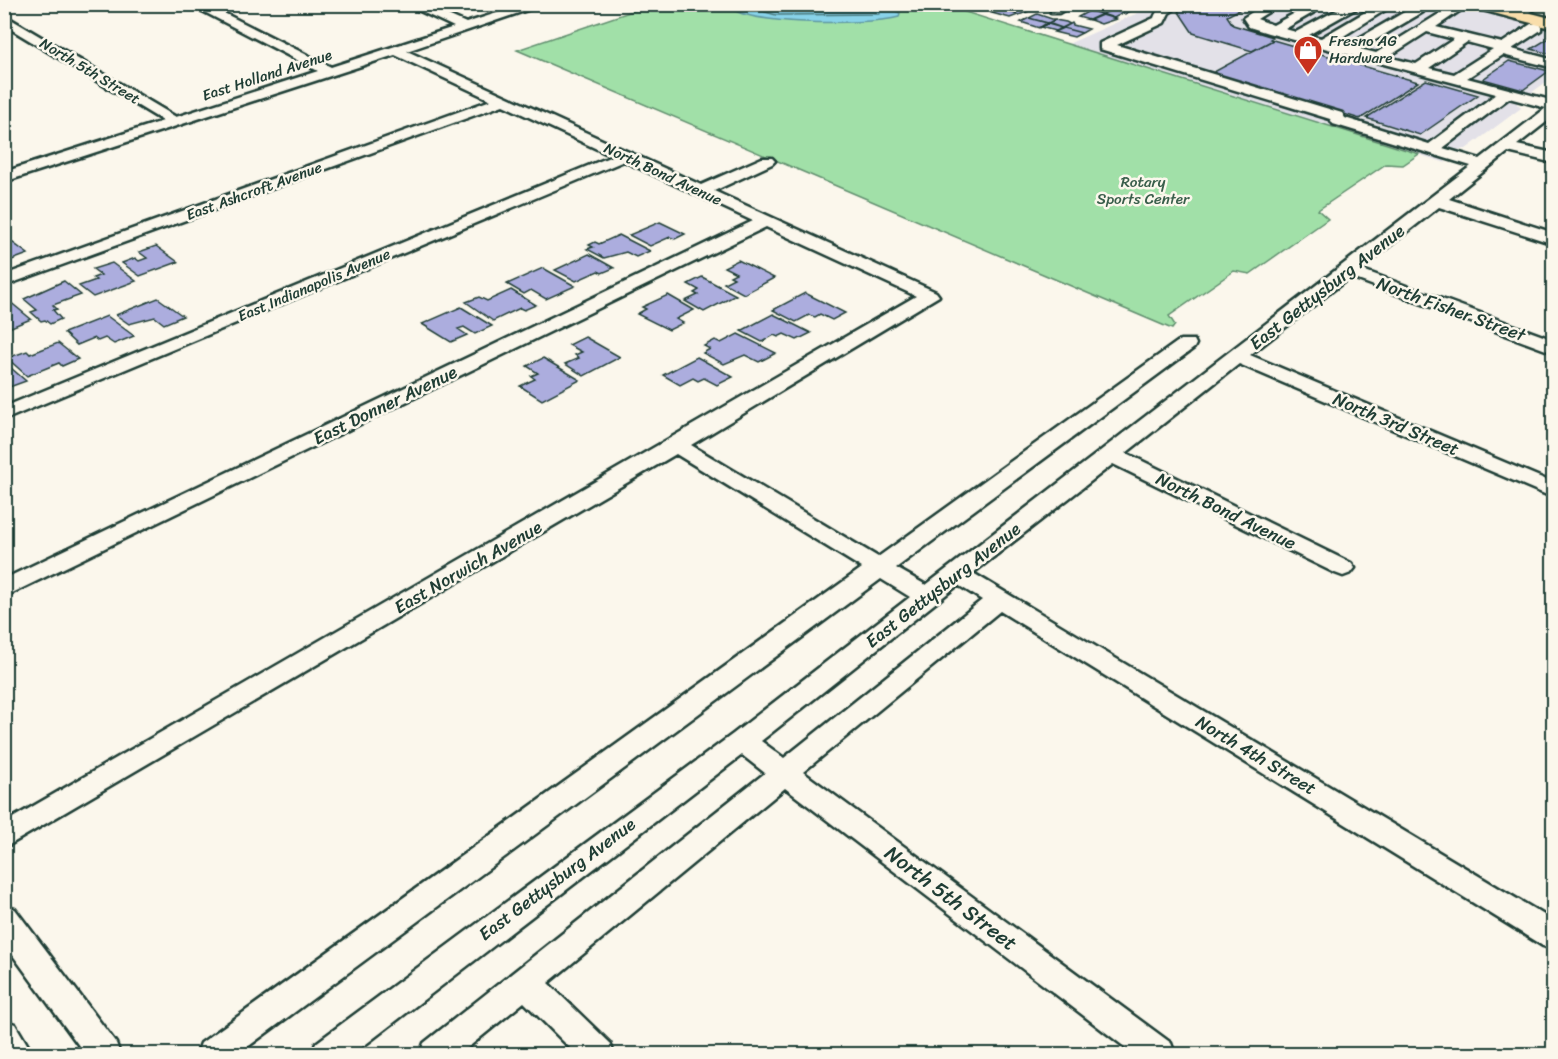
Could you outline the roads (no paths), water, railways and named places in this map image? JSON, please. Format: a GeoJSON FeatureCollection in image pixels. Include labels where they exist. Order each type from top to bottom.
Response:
{"type":"FeatureCollection","features":[{"type":"Feature","properties":{"kind":"main road"},"geometry":{"type":"LineString","coordinates":[[1477,4],[1554,24]]}},
{"type":"Feature","properties":{"kind":"main road"},"geometry":{"type":"LineString","coordinates":[[1509,4],[1532,7],[1554,15]]}},
{"type":"Feature","properties":{"kind":"street"},"geometry":{"type":"LineString","coordinates":[[195,4],[331,72]]}},
{"type":"Feature","properties":{"kind":"street"},"geometry":{"type":"LineString","coordinates":[[411,4],[466,28]]}},
{"type":"Feature","properties":{"kind":"street","name":"East Holland Avenue"},"geometry":{"type":"LineString","coordinates":[[4,177],[539,4]]}},
{"type":"Feature","properties":{"kind":"street"},"geometry":{"type":"LineString","coordinates":[[1176,4],[1162,11],[1160,20],[1105,46],[1337,116],[1338,121],[1483,165]]}},
{"type":"Feature","properties":{"kind":"street"},"geometry":{"type":"LineString","coordinates":[[1275,4],[1249,18],[1254,24],[1274,30],[1507,93],[1554,108]]}},
{"type":"Feature","properties":{"kind":"street"},"geometry":{"type":"LineString","coordinates":[[1274,30],[1322,4]]}},
{"type":"Feature","properties":{"kind":"street"},"geometry":{"type":"LineString","coordinates":[[1298,36],[1358,4]]}},
{"type":"Feature","properties":{"kind":"street"},"geometry":{"type":"LineString","coordinates":[[1323,43],[1389,4]]}},
{"type":"Feature","properties":{"kind":"street"},"geometry":{"type":"LineString","coordinates":[[1403,4],[1446,15]]}},
{"type":"Feature","properties":{"kind":"street"},"geometry":{"type":"LineString","coordinates":[[1377,58],[1464,4]]}},
{"type":"Feature","properties":{"kind":"street"},"geometry":{"type":"LineString","coordinates":[[1349,50],[1419,9]]}},
{"type":"Feature","properties":{"kind":"street","name":"North 5th Street"},"geometry":{"type":"LineString","coordinates":[[4,19],[175,122]]}},
{"type":"Feature","properties":{"kind":"street"},"geometry":{"type":"LineString","coordinates":[[1456,79],[1536,27]]}},
{"type":"Feature","properties":{"kind":"street"},"geometry":{"type":"LineString","coordinates":[[1426,28],[1554,64]]}},
{"type":"Feature","properties":{"kind":"street"},"geometry":{"type":"LineString","coordinates":[[1418,69],[1465,38]]}},
{"type":"Feature","properties":{"kind":"street","name":"North Bond Avenue"},"geometry":{"type":"LineString","coordinates":[[397,51],[930,296]]}},
{"type":"Feature","properties":{"kind":"street"},"geometry":{"type":"LineString","coordinates":[[1432,149],[1507,93]]}},
{"type":"Feature","properties":{"kind":"street","name":"East Ashcroft Avenue"},"geometry":{"type":"LineString","coordinates":[[4,281],[503,100]]}},
{"type":"Feature","properties":{"kind":"street","name":"East Gettysburg Avenue"},"geometry":{"type":"LineString","coordinates":[[328,1054],[478,938],[742,741],[1238,357],[1554,108]]}},
{"type":"Feature","properties":{"kind":"street"},"geometry":{"type":"LineString","coordinates":[[1532,126],[1554,133]]}},
{"type":"Feature","properties":{"kind":"street"},"geometry":{"type":"LineString","coordinates":[[1506,147],[1551,159],[1554,157]]}},
{"type":"Feature","properties":{"kind":"street","name":"East Indianapolis Avenue"},"geometry":{"type":"LineString","coordinates":[[4,414],[624,156]]}},
{"type":"Feature","properties":{"kind":"street"},"geometry":{"type":"LineString","coordinates":[[700,191],[767,161]]}},
{"type":"Feature","properties":{"kind":"street"},"geometry":{"type":"LineString","coordinates":[[1438,201],[1554,239]]}},
{"type":"Feature","properties":{"kind":"street","name":"East Donner Avenue"},"geometry":{"type":"LineString","coordinates":[[4,589],[765,220]]}},
{"type":"Feature","properties":{"kind":"street","name":"North Fisher Street"},"geometry":{"type":"LineString","coordinates":[[1348,270],[1554,347]]}},
{"type":"Feature","properties":{"kind":"street","name":"East Norwich Avenue"},"geometry":{"type":"LineString","coordinates":[[4,837],[930,296]]}},
{"type":"Feature","properties":{"kind":"street"},"geometry":{"type":"LineString","coordinates":[[213,1054],[1187,344]]}},
{"type":"Feature","properties":{"kind":"street","name":"North 3rd Street"},"geometry":{"type":"LineString","coordinates":[[1238,357],[1554,491]]}},
{"type":"Feature","properties":{"kind":"street"},"geometry":{"type":"LineString","coordinates":[[676,445],[927,597]]}},
{"type":"Feature","properties":{"kind":"street","name":"North Bond Avenue"},"geometry":{"type":"LineString","coordinates":[[1110,454],[1343,568]]}},
{"type":"Feature","properties":{"kind":"street","name":"North 4th Street"},"geometry":{"type":"LineString","coordinates":[[957,574],[1554,937]]}},
{"type":"Feature","properties":{"kind":"street"},"geometry":{"type":"LineString","coordinates":[[436,1054],[999,599]]}},
{"type":"Feature","properties":{"kind":"street","name":"North 5th Street"},"geometry":{"type":"LineString","coordinates":[[742,741],[1159,1054]]}},
{"type":"Feature","properties":{"kind":"street"},"geometry":{"type":"LineString","coordinates":[[4,918],[104,1054]]}},
{"type":"Feature","properties":{"kind":"street"},"geometry":{"type":"LineString","coordinates":[[527,982],[598,1054]]}},
{"type":"Feature","properties":{"kind":"street"},"geometry":{"type":"LineString","coordinates":[[4,1035],[17,1054]]}},
{"type":"Feature","properties":{"kind":"water"},"geometry":{"type":"Polygon","coordinates":[[[726,5],[881,5],[900,13],[899,17],[837,23],[782,21],[738,12],[726,5]]]}},
{"type":"Feature","properties":{"kind":"place","name":"Fresno AG Hardware"},"geometry":{"type":"Point","coordinates":[1308,76]}},
{"type":"Feature","properties":{"kind":"park label","name":"Rotary Sports Center"},"geometry":{"type":"Point","coordinates":[1143,190]}}]}
